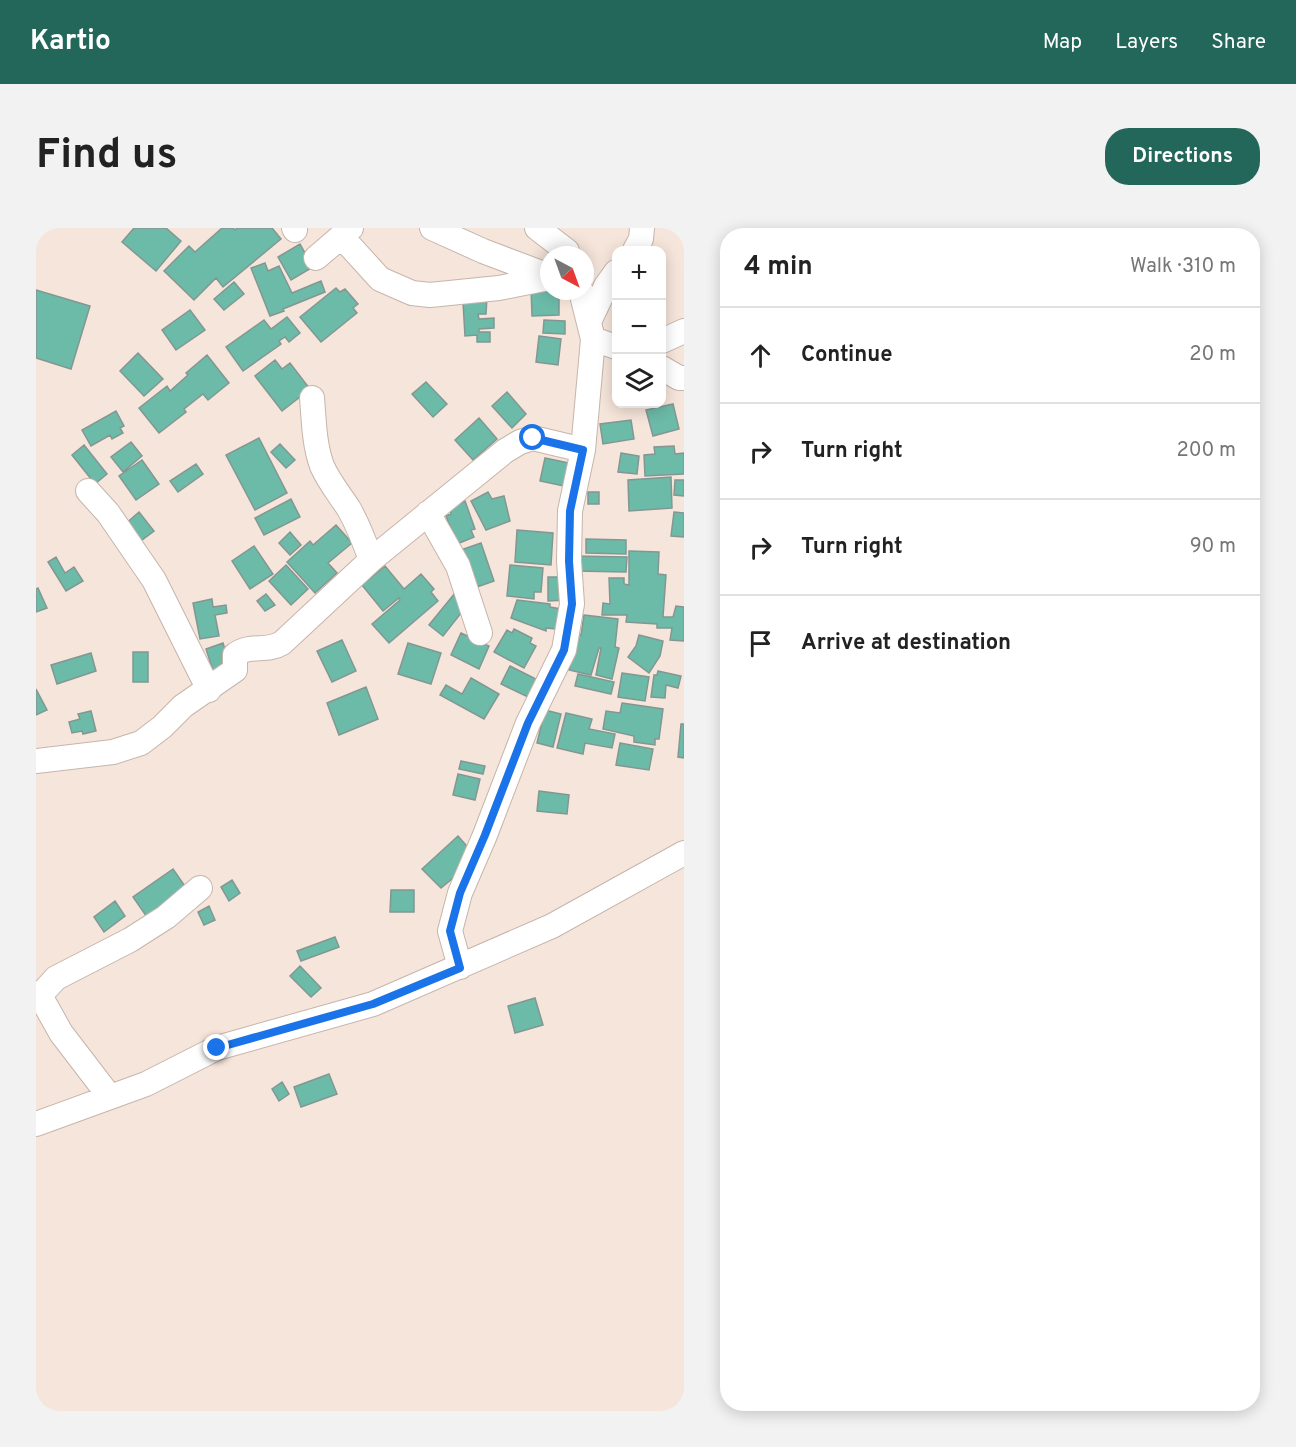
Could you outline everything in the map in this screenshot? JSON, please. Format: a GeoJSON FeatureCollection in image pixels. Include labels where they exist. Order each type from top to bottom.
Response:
{"type":"FeatureCollection","features":[{"type":"Feature","properties":{"kind":"street"},"geometry":{"type":"LineString","coordinates":[[432,228],[540,273]]}},
{"type":"Feature","properties":{"kind":"street"},"geometry":{"type":"LineString","coordinates":[[537,228],[559,246]]}},
{"type":"Feature","properties":{"kind":"street"},"geometry":{"type":"LineString","coordinates":[[558,228],[564,246]]}},
{"type":"Feature","properties":{"kind":"street"},"geometry":{"type":"LineString","coordinates":[[637,246],[642,228]]}},
{"type":"Feature","properties":{"kind":"street"},"geometry":{"type":"LineString","coordinates":[[316,258],[346,232],[380,279],[412,293],[430,294],[499,288],[540,279]]}},
{"type":"Feature","properties":{"kind":"street"},"geometry":{"type":"LineString","coordinates":[[460,968],[450,931],[460,893],[528,723],[564,650],[572,604],[569,561],[570,511],[583,450],[591,331],[606,285],[612,277]]}},
{"type":"Feature","properties":{"kind":"street"},"geometry":{"type":"LineString","coordinates":[[583,300],[591,331],[612,344]]}},
{"type":"Feature","properties":{"kind":"street"},"geometry":{"type":"LineString","coordinates":[[666,339],[684,331]]}},
{"type":"Feature","properties":{"kind":"street"},"geometry":{"type":"LineString","coordinates":[[666,370],[684,378]]}},
{"type":"Feature","properties":{"kind":"street"},"geometry":{"type":"LineString","coordinates":[[312,398],[315,440],[322,466],[349,510],[362,535],[371,560]]}},
{"type":"Feature","properties":{"kind":"street"},"geometry":{"type":"LineString","coordinates":[[36,761],[113,752],[141,742],[162,727],[183,706],[235,670],[235,655],[248,648],[273,647],[282,643],[371,560],[505,451],[520,442],[533,438],[583,450]]}},
{"type":"Feature","properties":{"kind":"street"},"geometry":{"type":"LineString","coordinates":[[88,490],[108,513],[154,580],[209,690]]}},
{"type":"Feature","properties":{"kind":"street"},"geometry":{"type":"LineString","coordinates":[[428,513],[458,566],[480,633]]}},
{"type":"Feature","properties":{"kind":"street"},"geometry":{"type":"LineString","coordinates":[[36,1124],[146,1084],[217,1048],[373,1004],[460,968],[552,926],[684,853]]}},
{"type":"Feature","properties":{"kind":"street"},"geometry":{"type":"LineString","coordinates":[[110,1097],[61,1033],[40,996],[56,978],[130,940],[166,917],[200,888]]}},
{"type":"Feature","properties":{"kind":"building"},"geometry":{"type":"Polygon","coordinates":[[[134,228],[166,228],[181,241],[156,271],[122,242],[134,228]]]}},
{"type":"Feature","properties":{"kind":"building"},"geometry":{"type":"Polygon","coordinates":[[[222,228],[235,230],[237,228],[272,228],[281,239],[223,287],[216,278],[194,300],[164,271],[189,246],[195,252],[222,228]]]}},
{"type":"Feature","properties":{"kind":"building"},"geometry":{"type":"Polygon","coordinates":[[[300,244],[313,267],[291,280],[278,257],[300,244]]]}},
{"type":"Feature","properties":{"kind":"building"},"geometry":{"type":"Polygon","coordinates":[[[265,263],[268,271],[279,266],[292,293],[321,281],[325,292],[270,316],[251,268],[265,263]]]}},
{"type":"Feature","properties":{"kind":"building"},"geometry":{"type":"Polygon","coordinates":[[[234,282],[244,294],[224,310],[214,299],[234,282]]]}},
{"type":"Feature","properties":{"kind":"building"},"geometry":{"type":"Polygon","coordinates":[[[336,288],[340,292],[345,289],[358,304],[353,308],[357,313],[321,342],[300,317],[336,288]]]}},
{"type":"Feature","properties":{"kind":"building"},"geometry":{"type":"Polygon","coordinates":[[[531,288],[540,288],[540,300],[559,300],[559,315],[532,316],[531,288]]]}},
{"type":"Feature","properties":{"kind":"building"},"geometry":{"type":"Polygon","coordinates":[[[36,290],[90,306],[71,369],[36,358],[36,290]]]}},
{"type":"Feature","properties":{"kind":"building"},"geometry":{"type":"Polygon","coordinates":[[[487,297],[486,314],[478,314],[479,319],[494,318],[494,328],[479,329],[479,332],[490,332],[490,342],[477,342],[477,335],[465,336],[463,302],[487,297]]]}},
{"type":"Feature","properties":{"kind":"building"},"geometry":{"type":"Polygon","coordinates":[[[190,310],[205,330],[176,350],[162,330],[190,310]]]}},
{"type":"Feature","properties":{"kind":"building"},"geometry":{"type":"Polygon","coordinates":[[[287,317],[300,333],[289,342],[285,337],[279,341],[281,344],[243,371],[226,347],[264,320],[271,329],[287,317]]]}},
{"type":"Feature","properties":{"kind":"building"},"geometry":{"type":"Polygon","coordinates":[[[544,320],[565,321],[565,334],[543,333],[544,320]]]}},
{"type":"Feature","properties":{"kind":"building"},"geometry":{"type":"Polygon","coordinates":[[[539,336],[561,339],[558,365],[536,362],[539,336]]]}},
{"type":"Feature","properties":{"kind":"building"},"geometry":{"type":"Polygon","coordinates":[[[138,353],[163,379],[144,396],[120,371],[138,353]]]}},
{"type":"Feature","properties":{"kind":"building"},"geometry":{"type":"Polygon","coordinates":[[[207,355],[229,383],[208,400],[203,394],[184,409],[186,412],[159,433],[139,408],[167,386],[170,391],[207,355]]]}},
{"type":"Feature","properties":{"kind":"building"},"geometry":{"type":"Polygon","coordinates":[[[275,360],[282,369],[290,363],[310,389],[282,411],[255,376],[275,360]]]}},
{"type":"Feature","properties":{"kind":"building"},"geometry":{"type":"Polygon","coordinates":[[[426,382],[447,404],[433,417],[412,394],[426,382]]]}},
{"type":"Feature","properties":{"kind":"building"},"geometry":{"type":"Polygon","coordinates":[[[507,392],[526,414],[512,428],[492,406],[507,392]]]}},
{"type":"Feature","properties":{"kind":"building"},"geometry":{"type":"Polygon","coordinates":[[[673,404],[679,429],[653,436],[646,410],[666,408],[666,406],[673,404]]]}},
{"type":"Feature","properties":{"kind":"building"},"geometry":{"type":"Polygon","coordinates":[[[116,411],[124,426],[120,428],[123,433],[112,439],[110,435],[91,446],[82,430],[116,411]]]}},
{"type":"Feature","properties":{"kind":"building"},"geometry":{"type":"Polygon","coordinates":[[[479,418],[497,439],[473,460],[455,440],[479,418]]]}},
{"type":"Feature","properties":{"kind":"building"},"geometry":{"type":"Polygon","coordinates":[[[631,420],[634,439],[603,444],[600,424],[631,420]]]}},
{"type":"Feature","properties":{"kind":"building"},"geometry":{"type":"Polygon","coordinates":[[[259,438],[287,493],[255,510],[226,455],[259,438]]]}},
{"type":"Feature","properties":{"kind":"building"},"geometry":{"type":"Polygon","coordinates":[[[131,442],[142,456],[123,472],[111,457],[131,442]]]}},
{"type":"Feature","properties":{"kind":"building"},"geometry":{"type":"Polygon","coordinates":[[[280,444],[295,460],[286,468],[271,452],[280,444]]]}},
{"type":"Feature","properties":{"kind":"building"},"geometry":{"type":"Polygon","coordinates":[[[84,445],[107,474],[95,484],[72,455],[84,445]]]}},
{"type":"Feature","properties":{"kind":"building"},"geometry":{"type":"Polygon","coordinates":[[[674,446],[675,454],[684,453],[684,474],[645,476],[644,455],[655,454],[654,447],[674,446]]]}},
{"type":"Feature","properties":{"kind":"building"},"geometry":{"type":"Polygon","coordinates":[[[621,453],[639,456],[637,474],[618,472],[621,453]]]}},
{"type":"Feature","properties":{"kind":"building"},"geometry":{"type":"Polygon","coordinates":[[[545,458],[574,464],[569,487],[540,481],[545,458]]]}},
{"type":"Feature","properties":{"kind":"building"},"geometry":{"type":"Polygon","coordinates":[[[142,460],[159,484],[136,500],[119,476],[142,460]]]}},
{"type":"Feature","properties":{"kind":"building"},"geometry":{"type":"Polygon","coordinates":[[[196,464],[203,474],[178,492],[170,481],[196,464]]]}},
{"type":"Feature","properties":{"kind":"building"},"geometry":{"type":"Polygon","coordinates":[[[671,477],[672,508],[629,511],[628,480],[671,477]]]}},
{"type":"Feature","properties":{"kind":"building"},"geometry":{"type":"Polygon","coordinates":[[[675,480],[684,480],[684,496],[674,495],[675,480]]]}},
{"type":"Feature","properties":{"kind":"building"},"geometry":{"type":"Polygon","coordinates":[[[488,492],[492,499],[504,496],[510,521],[486,530],[471,501],[488,492]]]}},
{"type":"Feature","properties":{"kind":"building"},"geometry":{"type":"Polygon","coordinates":[[[588,492],[599,492],[599,504],[588,504],[588,492]]]}},
{"type":"Feature","properties":{"kind":"building"},"geometry":{"type":"Polygon","coordinates":[[[291,499],[300,517],[264,535],[255,518],[291,499]]]}},
{"type":"Feature","properties":{"kind":"building"},"geometry":{"type":"Polygon","coordinates":[[[465,501],[475,529],[471,530],[474,537],[457,544],[446,516],[451,514],[449,508],[465,501]]]}},
{"type":"Feature","properties":{"kind":"building"},"geometry":{"type":"Polygon","coordinates":[[[139,512],[154,531],[138,543],[124,525],[139,512]]]}},
{"type":"Feature","properties":{"kind":"building"},"geometry":{"type":"Polygon","coordinates":[[[674,512],[684,513],[684,537],[671,536],[674,512]]]}},
{"type":"Feature","properties":{"kind":"building"},"geometry":{"type":"Polygon","coordinates":[[[336,525],[352,543],[328,563],[337,573],[315,593],[287,562],[310,541],[313,545],[336,525]]]}},
{"type":"Feature","properties":{"kind":"building"},"geometry":{"type":"Polygon","coordinates":[[[517,530],[553,533],[551,565],[515,562],[517,530]]]}},
{"type":"Feature","properties":{"kind":"building"},"geometry":{"type":"Polygon","coordinates":[[[290,532],[301,545],[290,555],[279,543],[290,532]]]}},
{"type":"Feature","properties":{"kind":"building"},"geometry":{"type":"Polygon","coordinates":[[[586,539],[626,540],[626,554],[586,553],[586,539]]]}},
{"type":"Feature","properties":{"kind":"building"},"geometry":{"type":"Polygon","coordinates":[[[481,543],[494,581],[474,588],[461,550],[481,543]]]}},
{"type":"Feature","properties":{"kind":"building"},"geometry":{"type":"Polygon","coordinates":[[[254,546],[273,574],[250,589],[232,561],[254,546]]]}},
{"type":"Feature","properties":{"kind":"building"},"geometry":{"type":"Polygon","coordinates":[[[629,551],[659,552],[658,574],[666,575],[663,617],[673,617],[676,606],[684,607],[684,641],[670,640],[672,628],[657,628],[657,624],[626,622],[627,615],[602,615],[603,603],[610,604],[609,578],[624,578],[624,584],[629,585],[629,551]]]}},
{"type":"Feature","properties":{"kind":"building"},"geometry":{"type":"Polygon","coordinates":[[[574,556],[627,557],[626,572],[574,571],[574,556]]]}},
{"type":"Feature","properties":{"kind":"building"},"geometry":{"type":"Polygon","coordinates":[[[56,557],[65,573],[74,567],[83,581],[66,591],[48,562],[56,557]]]}},
{"type":"Feature","properties":{"kind":"building"},"geometry":{"type":"Polygon","coordinates":[[[286,565],[308,589],[291,605],[269,581],[286,565]]]}},
{"type":"Feature","properties":{"kind":"building"},"geometry":{"type":"Polygon","coordinates":[[[510,565],[543,568],[541,592],[534,592],[534,599],[507,596],[510,565]]]}},
{"type":"Feature","properties":{"kind":"building"},"geometry":{"type":"Polygon","coordinates":[[[385,566],[404,589],[421,574],[434,589],[431,592],[438,601],[389,643],[372,624],[400,600],[399,598],[383,611],[362,585],[385,566]]]}},
{"type":"Feature","properties":{"kind":"building"},"geometry":{"type":"Polygon","coordinates":[[[548,577],[567,577],[568,600],[548,601],[548,577]]]}},
{"type":"Feature","properties":{"kind":"building"},"geometry":{"type":"Polygon","coordinates":[[[38,588],[47,608],[36,612],[36,589],[38,588]]]}},
{"type":"Feature","properties":{"kind":"building"},"geometry":{"type":"Polygon","coordinates":[[[455,593],[469,603],[443,636],[429,625],[455,593]]]}},
{"type":"Feature","properties":{"kind":"building"},"geometry":{"type":"Polygon","coordinates":[[[266,594],[275,605],[265,611],[257,601],[266,594]]]}},
{"type":"Feature","properties":{"kind":"building"},"geometry":{"type":"Polygon","coordinates":[[[212,599],[213,607],[226,605],[227,613],[215,615],[219,636],[200,639],[193,603],[212,599]]]}},
{"type":"Feature","properties":{"kind":"building"},"geometry":{"type":"Polygon","coordinates":[[[517,600],[550,604],[550,607],[568,610],[566,630],[546,628],[546,631],[511,618],[517,600]]]}},
{"type":"Feature","properties":{"kind":"building"},"geometry":{"type":"Polygon","coordinates":[[[584,615],[618,619],[615,647],[619,648],[612,679],[596,675],[601,648],[599,648],[591,675],[569,670],[574,634],[581,635],[584,615]]]}},
{"type":"Feature","properties":{"kind":"building"},"geometry":{"type":"Polygon","coordinates":[[[514,629],[532,638],[530,643],[536,646],[524,668],[494,652],[507,630],[512,633],[514,629]]]}},
{"type":"Feature","properties":{"kind":"building"},"geometry":{"type":"Polygon","coordinates":[[[461,633],[489,646],[479,669],[451,655],[461,633]]]}},
{"type":"Feature","properties":{"kind":"building"},"geometry":{"type":"Polygon","coordinates":[[[639,635],[663,641],[660,656],[649,673],[628,657],[636,646],[639,635]]]}},
{"type":"Feature","properties":{"kind":"building"},"geometry":{"type":"Polygon","coordinates":[[[342,640],[356,671],[332,682],[317,651],[342,640]]]}},
{"type":"Feature","properties":{"kind":"building"},"geometry":{"type":"Polygon","coordinates":[[[223,643],[232,671],[215,677],[206,649],[223,643]]]}},
{"type":"Feature","properties":{"kind":"building"},"geometry":{"type":"Polygon","coordinates":[[[408,643],[441,653],[431,684],[398,674],[408,643]]]}},
{"type":"Feature","properties":{"kind":"building"},"geometry":{"type":"Polygon","coordinates":[[[133,652],[148,652],[148,682],[133,682],[133,652]]]}},
{"type":"Feature","properties":{"kind":"building"},"geometry":{"type":"Polygon","coordinates":[[[91,653],[96,671],[57,684],[51,665],[91,653]]]}},
{"type":"Feature","properties":{"kind":"building"},"geometry":{"type":"Polygon","coordinates":[[[510,666],[536,679],[528,697],[501,684],[510,666]]]}},
{"type":"Feature","properties":{"kind":"building"},"geometry":{"type":"Polygon","coordinates":[[[658,671],[681,676],[678,688],[666,685],[665,698],[651,697],[654,675],[657,675],[658,671]]]}},
{"type":"Feature","properties":{"kind":"building"},"geometry":{"type":"Polygon","coordinates":[[[622,673],[649,677],[645,701],[618,697],[622,673]]]}},
{"type":"Feature","properties":{"kind":"building"},"geometry":{"type":"Polygon","coordinates":[[[578,674],[614,682],[611,694],[575,686],[578,674]]]}},
{"type":"Feature","properties":{"kind":"building"},"geometry":{"type":"Polygon","coordinates":[[[471,678],[499,694],[484,719],[440,695],[446,685],[462,694],[471,678]]]}},
{"type":"Feature","properties":{"kind":"building"},"geometry":{"type":"Polygon","coordinates":[[[366,687],[378,719],[339,735],[327,703],[366,687]]]}},
{"type":"Feature","properties":{"kind":"building"},"geometry":{"type":"Polygon","coordinates":[[[36,689],[47,710],[36,715],[36,689]]]}},
{"type":"Feature","properties":{"kind":"building"},"geometry":{"type":"Polygon","coordinates":[[[622,703],[663,709],[659,739],[655,739],[655,745],[634,742],[634,736],[603,729],[606,711],[620,713],[622,703]]]}},
{"type":"Feature","properties":{"kind":"building"},"geometry":{"type":"Polygon","coordinates":[[[545,710],[561,714],[553,747],[537,743],[545,710]]]}},
{"type":"Feature","properties":{"kind":"building"},"geometry":{"type":"Polygon","coordinates":[[[91,711],[96,731],[83,734],[82,731],[72,733],[69,722],[80,719],[78,714],[91,711]]]}},
{"type":"Feature","properties":{"kind":"building"},"geometry":{"type":"Polygon","coordinates":[[[566,713],[592,719],[589,729],[615,734],[612,748],[585,743],[583,754],[557,748],[566,713]]]}},
{"type":"Feature","properties":{"kind":"building"},"geometry":{"type":"Polygon","coordinates":[[[681,724],[684,724],[684,758],[678,757],[681,724]]]}},
{"type":"Feature","properties":{"kind":"building"},"geometry":{"type":"Polygon","coordinates":[[[620,743],[653,749],[649,770],[616,765],[620,743]]]}},
{"type":"Feature","properties":{"kind":"building"},"geometry":{"type":"Polygon","coordinates":[[[461,761],[485,766],[483,774],[459,769],[461,761]]]}},
{"type":"Feature","properties":{"kind":"building"},"geometry":{"type":"Polygon","coordinates":[[[458,774],[480,779],[475,800],[453,795],[458,774]]]}},
{"type":"Feature","properties":{"kind":"building"},"geometry":{"type":"Polygon","coordinates":[[[539,791],[569,795],[567,814],[537,811],[539,791]]]}},
{"type":"Feature","properties":{"kind":"building"},"geometry":{"type":"Polygon","coordinates":[[[458,836],[472,852],[471,863],[441,888],[422,869],[458,836]]]}},
{"type":"Feature","properties":{"kind":"building"},"geometry":{"type":"Polygon","coordinates":[[[173,869],[189,892],[149,920],[133,897],[173,869]]]}},
{"type":"Feature","properties":{"kind":"building"},"geometry":{"type":"Polygon","coordinates":[[[232,880],[240,893],[229,901],[221,887],[232,880]]]}},
{"type":"Feature","properties":{"kind":"building"},"geometry":{"type":"Polygon","coordinates":[[[391,890],[414,890],[414,912],[390,912],[391,890]]]}},
{"type":"Feature","properties":{"kind":"building"},"geometry":{"type":"Polygon","coordinates":[[[115,901],[125,916],[104,932],[94,917],[115,901]]]}},
{"type":"Feature","properties":{"kind":"building"},"geometry":{"type":"Polygon","coordinates":[[[209,906],[215,920],[204,925],[198,912],[209,906]]]}},
{"type":"Feature","properties":{"kind":"building"},"geometry":{"type":"Polygon","coordinates":[[[335,937],[339,947],[301,961],[297,951],[335,937]]]}},
{"type":"Feature","properties":{"kind":"building"},"geometry":{"type":"Polygon","coordinates":[[[300,966],[321,988],[311,997],[290,976],[300,966]]]}},
{"type":"Feature","properties":{"kind":"building"},"geometry":{"type":"Polygon","coordinates":[[[535,998],[543,1025],[515,1033],[508,1006],[535,998]]]}},
{"type":"Feature","properties":{"kind":"building"},"geometry":{"type":"Polygon","coordinates":[[[329,1074],[337,1094],[301,1107],[294,1087],[329,1074]]]}},
{"type":"Feature","properties":{"kind":"building"},"geometry":{"type":"Polygon","coordinates":[[[282,1082],[289,1094],[279,1101],[272,1089],[282,1082]]]}},
{"type":"Feature","properties":{"kind":"route"},"geometry":{"type":"LineString","coordinates":[[217,1048],[373,1004],[460,968],[450,931],[460,893],[528,723],[564,650],[572,604],[569,561],[570,511],[583,450],[533,438]]}}]}
